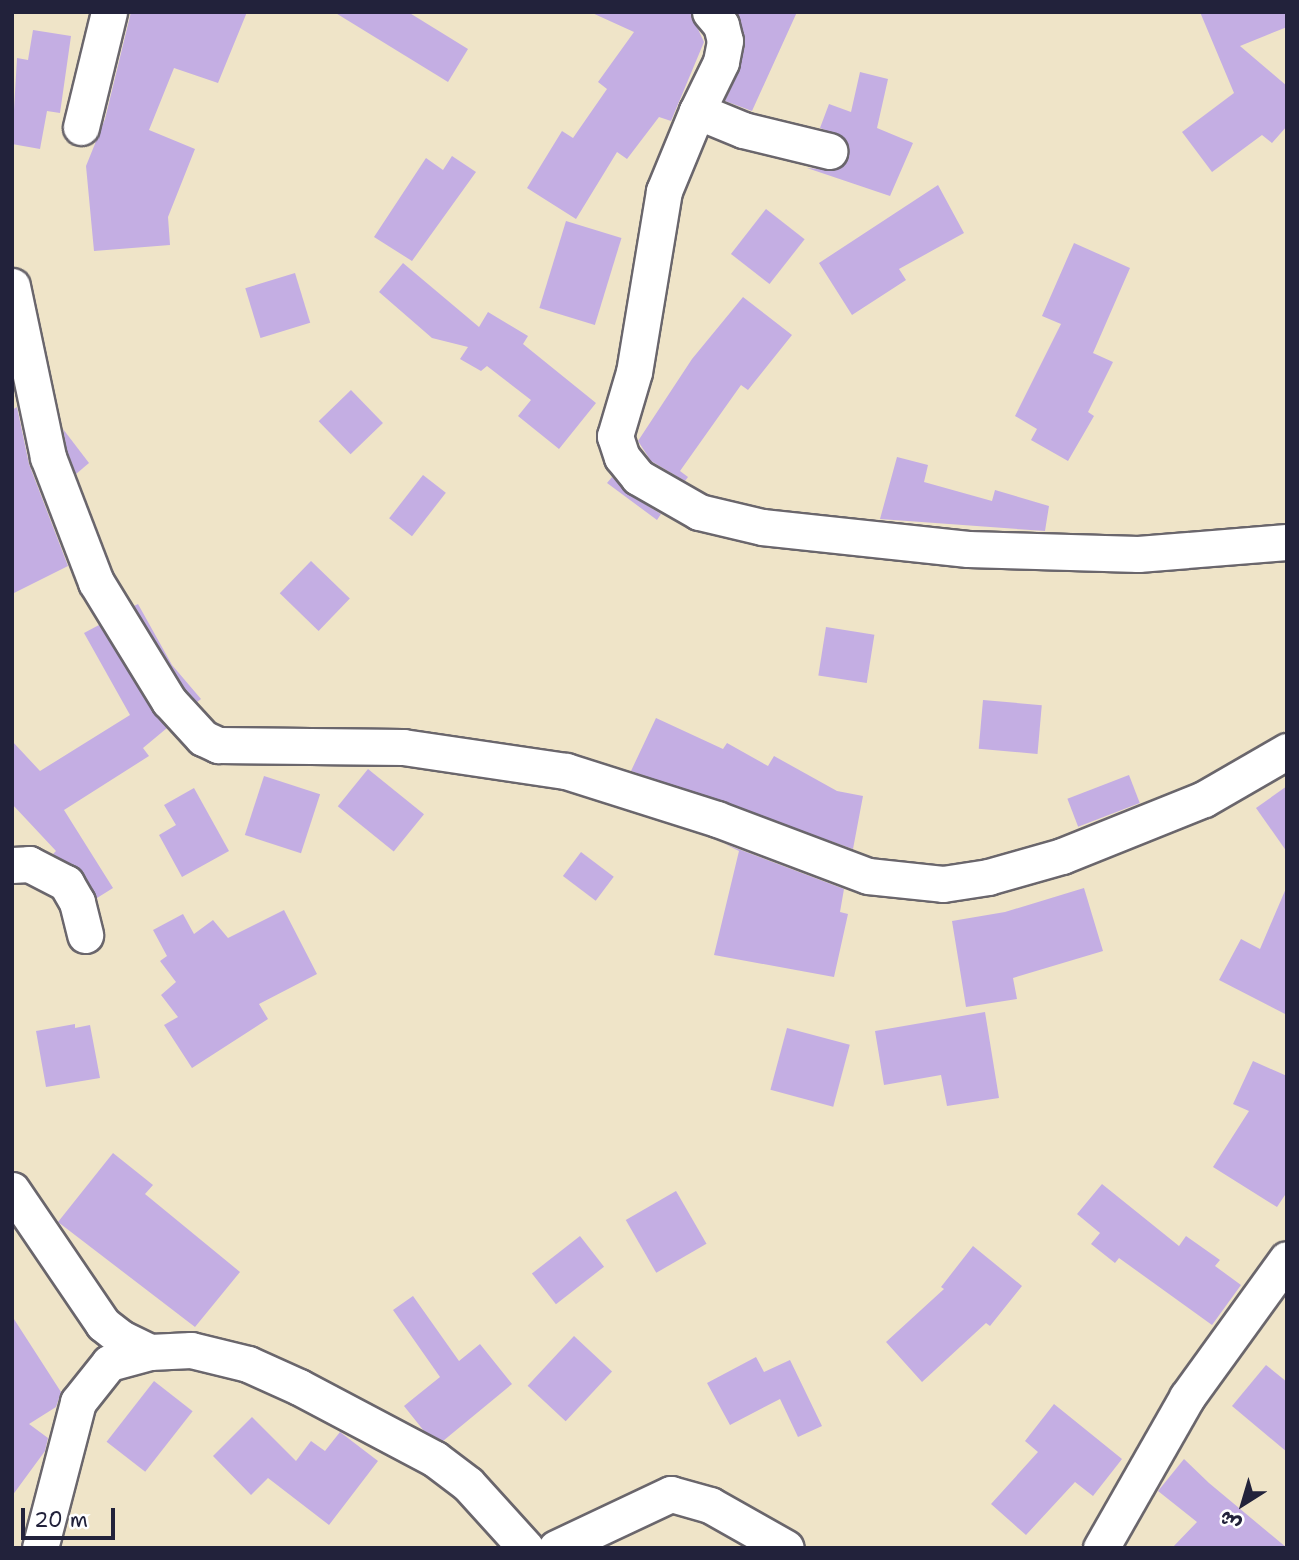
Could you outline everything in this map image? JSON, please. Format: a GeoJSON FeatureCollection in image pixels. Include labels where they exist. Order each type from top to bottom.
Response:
{"type":"FeatureCollection","features":[{"type":"Feature","properties":{"kind":"street"},"geometry":{"type":"LineString","coordinates":[[81,127],[109,12]]}},
{"type":"Feature","properties":{"kind":"street"},"geometry":{"type":"LineString","coordinates":[[709,12],[721,25],[725,41],[721,61],[664,191],[638,351],[615,436],[622,457],[638,477],[666,497],[699,512],[762,527],[968,549],[1138,554],[1287,542]]}},
{"type":"Feature","properties":{"kind":"street"},"geometry":{"type":"LineString","coordinates":[[697,111],[743,130],[829,151]]}},
{"type":"Feature","properties":{"kind":"street"},"geometry":{"type":"LineString","coordinates":[[12,286],[48,457],[96,582],[169,701],[203,738],[218,745],[403,747],[566,771],[718,818],[868,876],[943,884],[988,877],[1062,856],[1204,799],[1287,751]]}},
{"type":"Feature","properties":{"kind":"street"},"geometry":{"type":"LineString","coordinates":[[12,865],[40,868],[66,883],[77,902],[85,936]]}},
{"type":"Feature","properties":{"kind":"street"},"geometry":{"type":"LineString","coordinates":[[12,1190],[103,1324],[150,1352]]}},
{"type":"Feature","properties":{"kind":"street"},"geometry":{"type":"LineString","coordinates":[[1101,1548],[1205,1367],[1287,1259]]}},
{"type":"Feature","properties":{"kind":"street"},"geometry":{"type":"LineString","coordinates":[[40,1548],[79,1402],[109,1363],[150,1352],[191,1350],[248,1364],[299,1387],[435,1459],[468,1484],[526,1548]]}},
{"type":"Feature","properties":{"kind":"street"},"geometry":{"type":"LineString","coordinates":[[556,1548],[671,1494],[710,1505],[786,1548]]}},
{"type":"Feature","properties":{"kind":"building"},"geometry":{"type":"Polygon","coordinates":[[[131,12],[247,12],[218,83],[174,68],[149,130],[195,149],[168,217],[170,245],[94,251],[86,166],[105,119],[131,12]]]}},
{"type":"Feature","properties":{"kind":"building"},"geometry":{"type":"Polygon","coordinates":[[[334,12],[408,12],[468,49],[448,82],[334,12]]]}},
{"type":"Feature","properties":{"kind":"building"},"geometry":{"type":"Polygon","coordinates":[[[590,12],[690,12],[704,42],[671,121],[659,117],[627,159],[617,152],[576,219],[527,188],[562,131],[573,138],[607,89],[598,82],[634,32],[590,12]]]}},
{"type":"Feature","properties":{"kind":"building"},"geometry":{"type":"Polygon","coordinates":[[[737,12],[797,12],[752,111],[725,101],[739,71],[745,45],[737,12]]]}},
{"type":"Feature","properties":{"kind":"building"},"geometry":{"type":"Polygon","coordinates":[[[1200,12],[1287,12],[1287,27],[1240,46],[1287,86],[1287,126],[1272,143],[1262,135],[1212,172],[1182,132],[1234,93],[1200,12]]]}},
{"type":"Feature","properties":{"kind":"building"},"geometry":{"type":"Polygon","coordinates":[[[33,30],[71,36],[60,113],[47,111],[40,149],[12,144],[17,58],[28,60],[33,30]]]}},
{"type":"Feature","properties":{"kind":"building"},"geometry":{"type":"Polygon","coordinates":[[[860,72],[888,79],[877,128],[913,143],[890,196],[807,168],[834,170],[844,164],[849,155],[843,137],[820,128],[829,104],[851,112],[860,72]]]}},
{"type":"Feature","properties":{"kind":"building"},"geometry":{"type":"Polygon","coordinates":[[[452,156],[476,172],[412,261],[374,237],[426,158],[443,170],[452,156]]]}},
{"type":"Feature","properties":{"kind":"building"},"geometry":{"type":"Polygon","coordinates":[[[938,185],[964,233],[899,269],[906,280],[852,315],[819,263],[938,185]]]}},
{"type":"Feature","properties":{"kind":"building"},"geometry":{"type":"Polygon","coordinates":[[[766,209],[805,239],[770,284],[731,254],[766,209]]]}},
{"type":"Feature","properties":{"kind":"building"},"geometry":{"type":"Polygon","coordinates":[[[566,221],[621,238],[595,325],[539,308],[566,221]]]}},
{"type":"Feature","properties":{"kind":"building"},"geometry":{"type":"Polygon","coordinates":[[[1074,243],[1130,268],[1093,353],[1113,362],[1088,412],[1094,416],[1068,461],[1031,440],[1037,429],[1015,416],[1061,324],[1042,316],[1074,243]]]}},
{"type":"Feature","properties":{"kind":"building"},"geometry":{"type":"Polygon","coordinates":[[[403,263],[479,327],[488,312],[528,336],[523,344],[596,403],[559,449],[518,416],[531,400],[487,366],[481,371],[460,359],[468,347],[432,338],[379,292],[403,263]]]}},
{"type":"Feature","properties":{"kind":"building"},"geometry":{"type":"Polygon","coordinates":[[[295,273],[310,323],[260,338],[245,288],[295,273]]]}},
{"type":"Feature","properties":{"kind":"building"},"geometry":{"type":"Polygon","coordinates":[[[743,297],[792,335],[748,390],[741,385],[680,471],[688,477],[685,481],[651,461],[638,441],[692,359],[743,297]]]}},
{"type":"Feature","properties":{"kind":"building"},"geometry":{"type":"Polygon","coordinates":[[[351,390],[383,423],[351,454],[319,421],[351,390]]]}},
{"type":"Feature","properties":{"kind":"building"},"geometry":{"type":"Polygon","coordinates":[[[17,407],[29,464],[68,566],[12,594],[12,410],[17,407]]]}},
{"type":"Feature","properties":{"kind":"building"},"geometry":{"type":"Polygon","coordinates":[[[63,429],[89,463],[76,474],[67,451],[63,429]]]}},
{"type":"Feature","properties":{"kind":"building"},"geometry":{"type":"Polygon","coordinates":[[[897,457],[928,465],[924,482],[992,501],[995,490],[1049,506],[1045,531],[880,519],[897,457]]]}},
{"type":"Feature","properties":{"kind":"building"},"geometry":{"type":"Polygon","coordinates":[[[423,475],[446,493],[412,536],[389,518],[423,475]]]}},
{"type":"Feature","properties":{"kind":"building"},"geometry":{"type":"Polygon","coordinates":[[[612,477],[628,494],[661,514],[657,520],[607,483],[612,477]]]}},
{"type":"Feature","properties":{"kind":"building"},"geometry":{"type":"Polygon","coordinates":[[[311,561],[350,599],[319,631],[280,593],[311,561]]]}},
{"type":"Feature","properties":{"kind":"building"},"geometry":{"type":"Polygon","coordinates":[[[138,604],[172,665],[201,699],[197,702],[185,689],[134,606],[138,604]]]}},
{"type":"Feature","properties":{"kind":"building"},"geometry":{"type":"Polygon","coordinates":[[[99,625],[167,728],[143,748],[149,756],[64,810],[113,888],[97,898],[83,872],[53,854],[56,851],[12,804],[12,741],[40,771],[130,715],[84,633],[99,625]]]}},
{"type":"Feature","properties":{"kind":"building"},"geometry":{"type":"Polygon","coordinates":[[[826,627],[874,635],[867,683],[818,675],[826,627]]]}},
{"type":"Feature","properties":{"kind":"building"},"geometry":{"type":"Polygon","coordinates":[[[983,700],[1042,705],[1038,754],[979,749],[983,700]]]}},
{"type":"Feature","properties":{"kind":"building"},"geometry":{"type":"Polygon","coordinates":[[[656,718],[723,749],[727,743],[768,766],[774,756],[837,791],[863,796],[853,849],[631,771],[656,718]]]}},
{"type":"Feature","properties":{"kind":"building"},"geometry":{"type":"Polygon","coordinates":[[[368,769],[424,814],[394,852],[338,806],[368,769]]]}},
{"type":"Feature","properties":{"kind":"building"},"geometry":{"type":"Polygon","coordinates":[[[1129,775],[1140,803],[1078,827],[1067,799],[1129,775]]]}},
{"type":"Feature","properties":{"kind":"building"},"geometry":{"type":"Polygon","coordinates":[[[264,776],[320,794],[301,853],[245,835],[264,776]]]}},
{"type":"Feature","properties":{"kind":"building"},"geometry":{"type":"Polygon","coordinates":[[[1287,786],[1287,852],[1256,808],[1287,786]]]}},
{"type":"Feature","properties":{"kind":"building"},"geometry":{"type":"Polygon","coordinates":[[[194,788],[229,851],[182,877],[159,835],[176,825],[164,805],[194,788]]]}},
{"type":"Feature","properties":{"kind":"building"},"geometry":{"type":"Polygon","coordinates":[[[725,844],[844,889],[840,912],[848,914],[834,977],[714,955],[739,851],[725,844]]]}},
{"type":"Feature","properties":{"kind":"building"},"geometry":{"type":"Polygon","coordinates":[[[581,852],[614,877],[596,901],[563,876],[581,852]]]}},
{"type":"Feature","properties":{"kind":"building"},"geometry":{"type":"Polygon","coordinates":[[[1287,886],[1287,1015],[1219,980],[1241,939],[1260,949],[1287,886]]]}},
{"type":"Feature","properties":{"kind":"building"},"geometry":{"type":"Polygon","coordinates":[[[1084,888],[1103,951],[1013,978],[1017,999],[966,1007],[952,921],[1005,912],[1084,888]]]}},
{"type":"Feature","properties":{"kind":"building"},"geometry":{"type":"Polygon","coordinates":[[[284,910],[317,974],[259,1004],[268,1019],[192,1068],[164,1025],[178,1017],[161,995],[176,982],[160,961],[167,956],[153,930],[183,914],[194,934],[213,920],[228,938],[284,910]]]}},
{"type":"Feature","properties":{"kind":"building"},"geometry":{"type":"Polygon","coordinates":[[[985,1012],[999,1098],[947,1106],[941,1075],[884,1085],[875,1031],[985,1012]]]}},
{"type":"Feature","properties":{"kind":"building"},"geometry":{"type":"Polygon","coordinates":[[[75,1024],[75,1028],[90,1025],[100,1078],[46,1087],[36,1031],[75,1024]]]}},
{"type":"Feature","properties":{"kind":"building"},"geometry":{"type":"Polygon","coordinates":[[[787,1028],[850,1045],[833,1107],[770,1090],[787,1028]]]}},
{"type":"Feature","properties":{"kind":"building"},"geometry":{"type":"Polygon","coordinates":[[[1253,1061],[1287,1076],[1287,1192],[1277,1207],[1213,1167],[1249,1111],[1233,1104],[1253,1061]]]}},
{"type":"Feature","properties":{"kind":"building"},"geometry":{"type":"Polygon","coordinates":[[[113,1153],[153,1185],[145,1194],[240,1272],[195,1327],[58,1222],[113,1153]]]}},
{"type":"Feature","properties":{"kind":"building"},"geometry":{"type":"Polygon","coordinates":[[[1102,1184],[1179,1246],[1186,1236],[1220,1260],[1215,1266],[1241,1285],[1212,1325],[1119,1258],[1115,1263],[1091,1244],[1100,1233],[1077,1214],[1102,1184]]]}},
{"type":"Feature","properties":{"kind":"building"},"geometry":{"type":"Polygon","coordinates":[[[676,1191],[706,1244],[656,1273],[626,1220],[676,1191]]]}},
{"type":"Feature","properties":{"kind":"building"},"geometry":{"type":"Polygon","coordinates":[[[580,1236],[604,1267],[556,1304],[532,1274],[580,1236]]]}},
{"type":"Feature","properties":{"kind":"building"},"geometry":{"type":"Polygon","coordinates":[[[973,1246],[1022,1286],[990,1326],[986,1323],[922,1382],[886,1342],[944,1289],[941,1287],[973,1246]]]}},
{"type":"Feature","properties":{"kind":"building"},"geometry":{"type":"Polygon","coordinates":[[[413,1296],[459,1361],[480,1344],[512,1384],[443,1441],[424,1431],[404,1406],[440,1377],[393,1310],[413,1296]]]}},
{"type":"Feature","properties":{"kind":"building"},"geometry":{"type":"Polygon","coordinates":[[[12,1316],[61,1392],[56,1407],[29,1424],[48,1438],[45,1451],[12,1496],[12,1316]]]}},
{"type":"Feature","properties":{"kind":"building"},"geometry":{"type":"Polygon","coordinates":[[[574,1336],[612,1371],[566,1421],[528,1386],[574,1336]]]}},
{"type":"Feature","properties":{"kind":"building"},"geometry":{"type":"Polygon","coordinates":[[[756,1357],[764,1372],[790,1360],[822,1426],[798,1437],[780,1399],[730,1425],[707,1383],[756,1357]]]}},
{"type":"Feature","properties":{"kind":"building"},"geometry":{"type":"Polygon","coordinates":[[[1266,1365],[1287,1382],[1287,1452],[1232,1406],[1266,1365]]]}},
{"type":"Feature","properties":{"kind":"building"},"geometry":{"type":"Polygon","coordinates":[[[154,1381],[193,1411],[145,1472],[107,1442],[154,1381]]]}},
{"type":"Feature","properties":{"kind":"building"},"geometry":{"type":"Polygon","coordinates":[[[1054,1404],[1122,1459],[1093,1496],[1075,1482],[1026,1535],[991,1504],[1038,1452],[1025,1441],[1054,1404]]]}},
{"type":"Feature","properties":{"kind":"building"},"geometry":{"type":"Polygon","coordinates":[[[252,1417],[296,1461],[311,1441],[325,1451],[340,1432],[378,1461],[329,1525],[268,1478],[251,1495],[213,1456],[252,1417]]]}},
{"type":"Feature","properties":{"kind":"building"},"geometry":{"type":"Polygon","coordinates":[[[1184,1459],[1287,1548],[1172,1548],[1197,1522],[1158,1491],[1184,1459]]]}}]}
